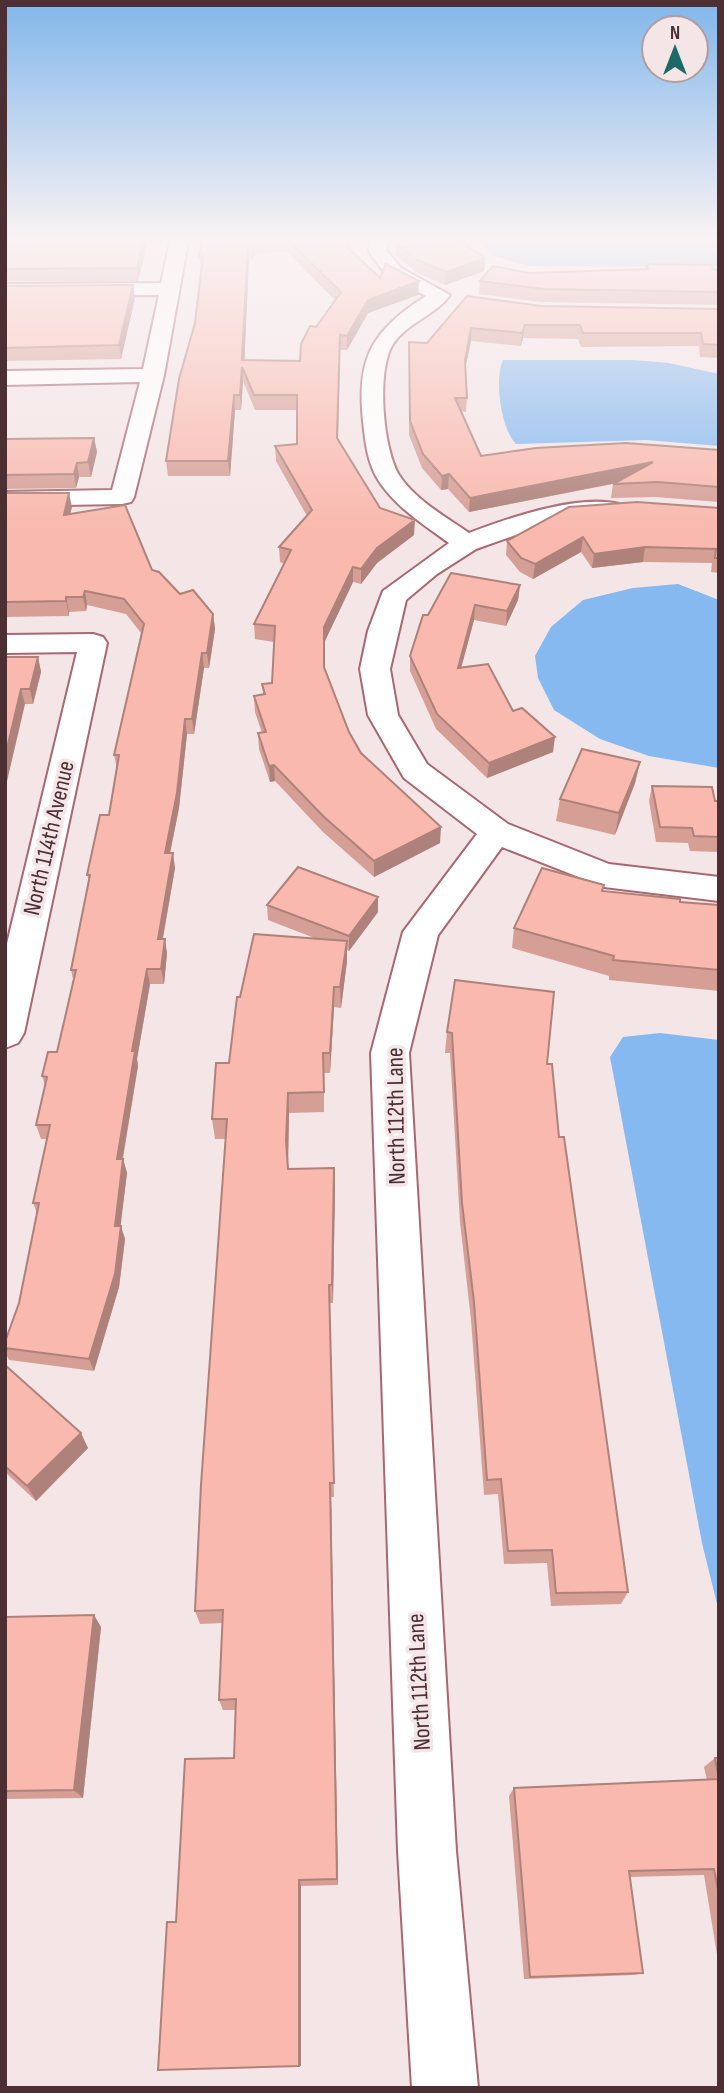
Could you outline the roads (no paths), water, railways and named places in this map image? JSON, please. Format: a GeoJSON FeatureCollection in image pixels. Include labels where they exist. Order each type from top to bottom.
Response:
{"type":"FeatureCollection","features":[{"type":"Feature","properties":{"kind":"street"},"geometry":{"type":"LineString","coordinates":[[5,499],[122,497],[161,335]]}},
{"type":"Feature","properties":{"kind":"street"},"geometry":{"type":"LineString","coordinates":[[392,335],[377,354],[373,421],[387,475],[414,507],[467,543]]}},
{"type":"Feature","properties":{"kind":"street"},"geometry":{"type":"LineString","coordinates":[[5,378],[153,376]]}},
{"type":"Feature","properties":{"kind":"street"},"geometry":{"type":"LineString","coordinates":[[640,508],[563,512],[509,526],[467,543],[428,568],[393,597],[375,669],[383,715],[415,771],[496,832],[604,875],[719,889]]}},
{"type":"Feature","properties":{"kind":"street","name":"North 114th Avenue"},"geometry":{"type":"LineString","coordinates":[[5,644],[93,643],[10,989],[5,1033]]}},
{"type":"Feature","properties":{"kind":"street","name":"North 112th Lane"},"geometry":{"type":"LineString","coordinates":[[445,2088],[427,1851],[390,1053],[422,932],[496,832]]}},
{"type":"Feature","properties":{"kind":"water"},"geometry":{"type":"Polygon","coordinates":[[[503,360],[633,360],[669,363],[719,374],[719,446],[646,440],[516,444],[506,427],[500,404],[499,379],[503,360]]]}},
{"type":"Feature","properties":{"kind":"water"},"geometry":{"type":"Polygon","coordinates":[[[678,584],[719,600],[719,768],[649,756],[600,739],[554,710],[538,678],[535,656],[551,627],[583,600],[633,588],[678,584]]]}},
{"type":"Feature","properties":{"kind":"water"},"geometry":{"type":"Polygon","coordinates":[[[660,1033],[719,1040],[719,1612],[702,1543],[610,1057],[623,1037],[660,1033]]]}}]}
